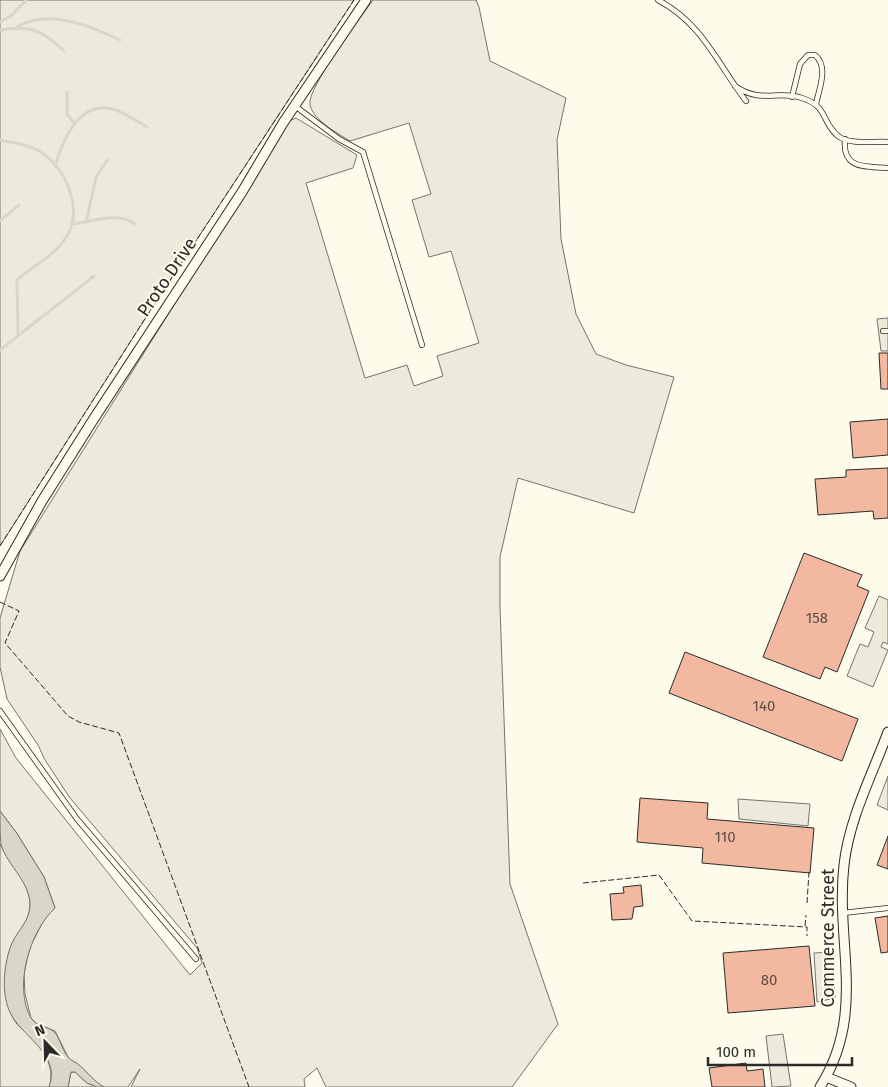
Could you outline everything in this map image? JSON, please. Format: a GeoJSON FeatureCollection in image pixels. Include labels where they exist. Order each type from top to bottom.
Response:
{"type":"FeatureCollection","features":[{"type":"Feature","properties":{"kind":"street","name":"Proto Drive"},"geometry":{"type":"LineString","coordinates":[[0,576],[42,501],[93,420],[295,106],[366,0]]}},
{"type":"Feature","properties":{"kind":"street","name":"Commerce Street"},"geometry":{"type":"LineString","coordinates":[[820,1087],[826,1077],[837,1046],[847,1010],[848,987],[843,868],[846,846],[888,732]]}},
{"type":"Feature","properties":{"kind":"street"},"geometry":{"type":"LineString","coordinates":[[826,1077],[851,1087]]}},
{"type":"Feature","properties":{"kind":"lane"},"geometry":{"type":"LineString","coordinates":[[658,0],[676,9],[695,27],[746,100]]}},
{"type":"Feature","properties":{"kind":"lane"},"geometry":{"type":"LineString","coordinates":[[792,97],[800,64],[808,55],[816,55],[823,67],[816,104]]}},
{"type":"Feature","properties":{"kind":"lane"},"geometry":{"type":"LineString","coordinates":[[735,86],[752,96],[800,97],[816,104],[823,111],[839,136],[845,139],[888,142]]}},
{"type":"Feature","properties":{"kind":"lane"},"geometry":{"type":"LineString","coordinates":[[295,106],[339,139],[363,152],[422,345]]}},
{"type":"Feature","properties":{"kind":"lane"},"geometry":{"type":"LineString","coordinates":[[845,139],[846,156],[857,166],[888,168]]}},
{"type":"Feature","properties":{"kind":"lane"},"geometry":{"type":"LineString","coordinates":[[0,711],[77,819],[196,959]]}},
{"type":"Feature","properties":{"kind":"lane"},"geometry":{"type":"LineString","coordinates":[[844,913],[888,908]]}},
{"type":"Feature","properties":{"kind":"shaded area"},"geometry":{"type":"Polygon","coordinates":[[[0,0],[354,0],[150,311],[0,546],[0,0]]]}},
{"type":"Feature","properties":{"kind":"shaded area"},"geometry":{"type":"Polygon","coordinates":[[[373,0],[476,0],[490,61],[566,98],[557,140],[561,239],[576,314],[596,354],[626,365],[674,377],[634,513],[518,478],[500,557],[500,608],[510,884],[558,1024],[512,1087],[326,1087],[317,1068],[304,1079],[305,1087],[131,1087],[140,1069],[128,1087],[104,1087],[97,1083],[79,1065],[69,1059],[55,1031],[37,1024],[31,1018],[25,994],[24,974],[27,959],[31,945],[46,916],[55,908],[44,877],[16,832],[0,811],[0,729],[16,758],[190,975],[202,963],[197,948],[70,798],[7,699],[0,667],[0,618],[20,551],[289,121],[296,118],[357,155],[353,168],[306,183],[365,378],[407,365],[414,386],[443,376],[437,356],[479,343],[451,251],[429,257],[412,200],[431,194],[409,123],[350,141],[321,121],[312,111],[310,105],[311,97],[325,69],[373,0]]]}},
{"type":"Feature","properties":{"kind":"shaded area"},"geometry":{"type":"Polygon","coordinates":[[[888,318],[888,351],[881,351],[877,319],[888,318]]]}},
{"type":"Feature","properties":{"kind":"shaded area"},"geometry":{"type":"Polygon","coordinates":[[[879,596],[888,600],[888,644],[883,642],[881,647],[888,650],[873,687],[847,676],[860,644],[868,647],[874,632],[865,628],[879,596]]]}},
{"type":"Feature","properties":{"kind":"shaded area"},"geometry":{"type":"Polygon","coordinates":[[[888,776],[888,810],[877,805],[888,776]]]}},
{"type":"Feature","properties":{"kind":"shaded area"},"geometry":{"type":"Polygon","coordinates":[[[738,799],[810,804],[808,826],[739,819],[738,799]]]}},
{"type":"Feature","properties":{"kind":"shaded area"},"geometry":{"type":"Polygon","coordinates":[[[0,811],[16,832],[44,877],[55,908],[38,930],[27,960],[24,975],[26,1005],[31,1018],[37,1024],[54,1031],[70,1059],[104,1087],[97,1087],[87,1083],[75,1072],[71,1072],[68,1087],[49,1087],[50,1064],[38,1045],[21,1028],[9,1010],[4,985],[7,959],[12,943],[28,917],[30,906],[27,890],[1,845],[0,811]]]}},
{"type":"Feature","properties":{"kind":"shaded area"},"geometry":{"type":"Polygon","coordinates":[[[0,844],[27,889],[30,905],[30,911],[24,925],[9,951],[6,971],[8,1002],[14,1020],[36,1041],[47,1059],[51,1073],[49,1087],[0,1087],[0,844]]]}},
{"type":"Feature","properties":{"kind":"shaded area"},"geometry":{"type":"Polygon","coordinates":[[[832,952],[835,998],[817,1002],[814,953],[832,952]]]}},
{"type":"Feature","properties":{"kind":"shaded area"},"geometry":{"type":"Polygon","coordinates":[[[783,1034],[791,1086],[772,1087],[766,1036],[783,1034]]]}},
{"type":"Feature","properties":{"kind":"shaded area"},"geometry":{"type":"Polygon","coordinates":[[[71,1072],[75,1072],[87,1083],[97,1087],[68,1087],[71,1072]]]}},
{"type":"Feature","properties":{"kind":"building"},"geometry":{"type":"Polygon","coordinates":[[[879,353],[888,353],[888,389],[881,389],[879,353]]]}},
{"type":"Feature","properties":{"kind":"building"},"geometry":{"type":"Polygon","coordinates":[[[888,419],[888,455],[853,458],[850,422],[888,419]]]}},
{"type":"Feature","properties":{"kind":"building"},"geometry":{"type":"Polygon","coordinates":[[[888,468],[888,518],[874,519],[873,511],[818,515],[815,479],[846,477],[846,470],[888,468]]]}},
{"type":"Feature","properties":{"kind":"building"},"geometry":{"type":"Polygon","coordinates":[[[804,553],[862,575],[857,586],[869,591],[837,672],[825,667],[820,679],[763,657],[804,553]]]}},
{"type":"Feature","properties":{"kind":"building"},"geometry":{"type":"Polygon","coordinates":[[[685,652],[858,719],[842,761],[669,693],[685,652]]]}},
{"type":"Feature","properties":{"kind":"building"},"geometry":{"type":"Polygon","coordinates":[[[640,798],[708,803],[707,819],[814,828],[810,873],[702,863],[703,848],[637,842],[640,798]]]}},
{"type":"Feature","properties":{"kind":"building"},"geometry":{"type":"Polygon","coordinates":[[[888,836],[888,869],[877,865],[888,836]]]}},
{"type":"Feature","properties":{"kind":"building"},"geometry":{"type":"Polygon","coordinates":[[[641,885],[643,906],[634,907],[632,919],[612,920],[610,894],[624,893],[623,887],[641,885]]]}},
{"type":"Feature","properties":{"kind":"building"},"geometry":{"type":"Polygon","coordinates":[[[888,916],[888,952],[881,953],[875,918],[888,916]]]}},
{"type":"Feature","properties":{"kind":"building"},"geometry":{"type":"Polygon","coordinates":[[[809,946],[815,1006],[728,1013],[723,953],[809,946]]]}},
{"type":"Feature","properties":{"kind":"building"},"geometry":{"type":"Polygon","coordinates":[[[746,1063],[747,1071],[763,1069],[765,1087],[712,1087],[709,1068],[746,1063]]]}},
{"type":"Feature","properties":{"kind":"waterway"},"geometry":{"type":"LineString","coordinates":[[0,22],[12,15],[26,0]]}},
{"type":"Feature","properties":{"kind":"waterway"},"geometry":{"type":"LineString","coordinates":[[17,27],[42,19],[56,19],[96,29],[120,40]]}},
{"type":"Feature","properties":{"kind":"waterway"},"geometry":{"type":"LineString","coordinates":[[0,30],[20,28],[35,31],[49,38],[64,51]]}},
{"type":"Feature","properties":{"kind":"waterway"},"geometry":{"type":"LineString","coordinates":[[67,92],[67,114],[74,123]]}},
{"type":"Feature","properties":{"kind":"waterway"},"geometry":{"type":"LineString","coordinates":[[55,166],[68,134],[75,124],[92,110],[103,108],[116,110],[147,127]]}},
{"type":"Feature","properties":{"kind":"waterway"},"geometry":{"type":"LineString","coordinates":[[0,140],[28,146],[44,154],[61,173],[67,184],[73,209],[73,221],[62,243],[17,280],[18,336]]}},
{"type":"Feature","properties":{"kind":"waterway"},"geometry":{"type":"LineString","coordinates":[[86,223],[96,177],[107,160]]}},
{"type":"Feature","properties":{"kind":"waterway"},"geometry":{"type":"LineString","coordinates":[[0,221],[19,205]]}},
{"type":"Feature","properties":{"kind":"waterway"},"geometry":{"type":"LineString","coordinates":[[72,224],[105,218],[121,218],[135,224]]}},
{"type":"Feature","properties":{"kind":"waterway"},"geometry":{"type":"LineString","coordinates":[[0,350],[94,276]]}},
{"type":"Feature","properties":{"kind":"fence"},"geometry":{"type":"LineString","coordinates":[[0,546],[150,311],[354,0]]}},
{"type":"Feature","properties":{"kind":"fence"},"geometry":{"type":"LineString","coordinates":[[0,602],[19,611],[5,643],[68,716],[79,722],[119,733],[249,1087]]}},
{"type":"Feature","properties":{"kind":"fence"},"geometry":{"type":"LineString","coordinates":[[807,903],[809,872]]}},
{"type":"Feature","properties":{"kind":"fence"},"geometry":{"type":"LineString","coordinates":[[583,883],[659,875],[692,921],[807,927],[807,936]]}},
{"type":"Feature","properties":{"kind":"fence"},"geometry":{"type":"LineString","coordinates":[[805,926],[806,915]]}}]}
